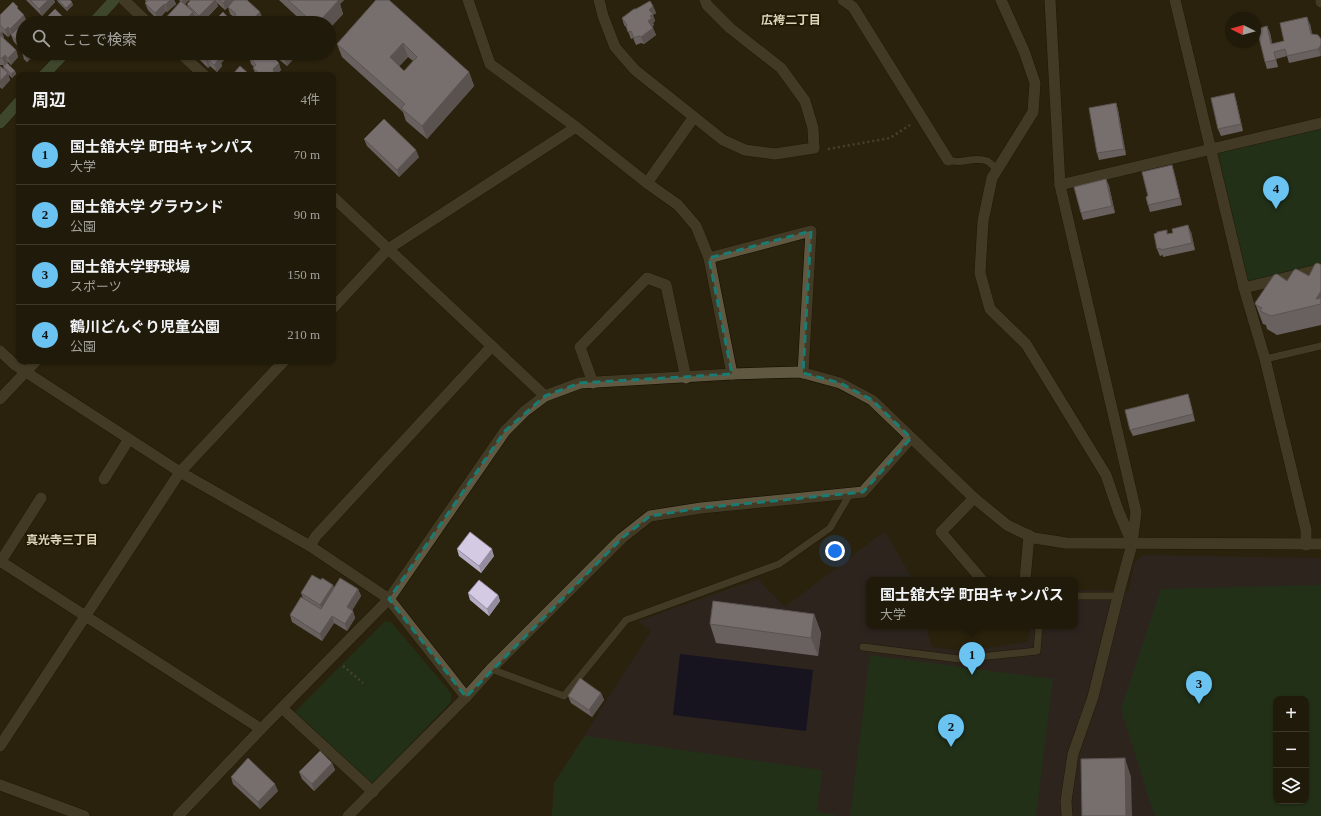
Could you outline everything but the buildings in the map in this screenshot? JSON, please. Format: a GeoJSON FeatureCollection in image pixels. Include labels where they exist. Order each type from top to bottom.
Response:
{"type":"FeatureCollection","features":[{"type":"Feature","properties":{"kind":"main road"},"geometry":{"type":"LineString","coordinates":[[99,16],[114,0]]}},
{"type":"Feature","properties":{"kind":"main road"},"geometry":{"type":"LineString","coordinates":[[47,72],[58,60]]}},
{"type":"Feature","properties":{"kind":"main road"},"geometry":{"type":"LineString","coordinates":[[0,123],[16,105]]}},
{"type":"Feature","properties":{"kind":"street"},"geometry":{"type":"LineString","coordinates":[[124,0],[141,16]]}},
{"type":"Feature","properties":{"kind":"street"},"geometry":{"type":"LineString","coordinates":[[468,0],[490,64],[678,205],[696,226],[709,258],[732,374]]}},
{"type":"Feature","properties":{"kind":"street"},"geometry":{"type":"LineString","coordinates":[[599,0],[603,16],[615,46],[635,70],[723,140],[745,150],[775,154],[814,148],[814,128],[805,101],[780,68],[730,28],[707,5],[705,0]]}},
{"type":"Feature","properties":{"kind":"street"},"geometry":{"type":"LineString","coordinates":[[844,0],[853,8],[948,160]]}},
{"type":"Feature","properties":{"kind":"street"},"geometry":{"type":"LineString","coordinates":[[1002,0],[1024,51],[1035,83],[1033,112],[992,178],[984,221],[980,273],[990,309],[1026,344],[1106,474],[1118,510],[1132,544]]}},
{"type":"Feature","properties":{"kind":"street"},"geometry":{"type":"LineString","coordinates":[[1050,0],[1060,185],[1136,512],[1132,544],[1093,698],[1073,754],[1066,801],[1067,816]]}},
{"type":"Feature","properties":{"kind":"street"},"geometry":{"type":"LineString","coordinates":[[1175,0],[1244,288],[1265,359],[1306,530],[1306,544]]}},
{"type":"Feature","properties":{"kind":"street"},"geometry":{"type":"LineString","coordinates":[[188,60],[201,72]]}},
{"type":"Feature","properties":{"kind":"street"},"geometry":{"type":"LineString","coordinates":[[647,183],[694,117]]}},
{"type":"Feature","properties":{"kind":"street"},"geometry":{"type":"LineString","coordinates":[[1060,185],[1210,148],[1321,123]]}},
{"type":"Feature","properties":{"kind":"street"},"geometry":{"type":"LineString","coordinates":[[336,305],[388,249],[576,127]]}},
{"type":"Feature","properties":{"kind":"street"},"geometry":{"type":"LineString","coordinates":[[336,200],[545,396]]}},
{"type":"Feature","properties":{"kind":"street"},"geometry":{"type":"LineString","coordinates":[[709,258],[811,231],[803,373]]}},
{"type":"Feature","properties":{"kind":"street"},"geometry":{"type":"LineString","coordinates":[[1244,288],[1321,270]]}},
{"type":"Feature","properties":{"kind":"street"},"geometry":{"type":"LineString","coordinates":[[593,383],[580,347],[647,278],[666,284],[686,378]]}},
{"type":"Feature","properties":{"kind":"street"},"geometry":{"type":"LineString","coordinates":[[310,546],[316,536],[492,346]]}},
{"type":"Feature","properties":{"kind":"street"},"geometry":{"type":"LineString","coordinates":[[0,351],[15,365],[180,472],[310,546],[389,599],[466,697]]}},
{"type":"Feature","properties":{"kind":"street"},"geometry":{"type":"LineString","coordinates":[[0,399],[33,364]]}},
{"type":"Feature","properties":{"kind":"street"},"geometry":{"type":"LineString","coordinates":[[0,746],[180,472],[281,364]]}},
{"type":"Feature","properties":{"kind":"street"},"geometry":{"type":"LineString","coordinates":[[178,816],[261,728],[389,599],[505,431],[526,411],[545,396],[580,383],[686,378],[732,374],[803,373],[840,383],[872,400],[974,498],[1007,525],[1034,538],[1066,543],[1321,544]]}},
{"type":"Feature","properties":{"kind":"street"},"geometry":{"type":"LineString","coordinates":[[348,816],[466,697],[491,669],[622,538],[650,516],[701,508],[863,492],[911,438]]}},
{"type":"Feature","properties":{"kind":"street"},"geometry":{"type":"LineString","coordinates":[[104,479],[130,439]]}},
{"type":"Feature","properties":{"kind":"street"},"geometry":{"type":"LineString","coordinates":[[41,498],[0,561],[261,728]]}},
{"type":"Feature","properties":{"kind":"street"},"geometry":{"type":"LineString","coordinates":[[974,498],[941,532],[979,577]]}},
{"type":"Feature","properties":{"kind":"street"},"geometry":{"type":"LineString","coordinates":[[1025,577],[1029,536]]}},
{"type":"Feature","properties":{"kind":"street"},"geometry":{"type":"LineString","coordinates":[[282,708],[373,792]]}},
{"type":"Feature","properties":{"kind":"street"},"geometry":{"type":"LineString","coordinates":[[0,785],[84,816]]}},
{"type":"Feature","properties":{"kind":"lane"},"geometry":{"type":"LineString","coordinates":[[948,160],[955,163],[975,159],[988,161],[997,170]]}},
{"type":"Feature","properties":{"kind":"lane"},"geometry":{"type":"LineString","coordinates":[[1265,359],[1321,346]]}},
{"type":"Feature","properties":{"kind":"lane"},"geometry":{"type":"LineString","coordinates":[[491,669],[564,696],[626,620],[779,564],[830,528],[850,494]]}},
{"type":"Feature","properties":{"kind":"lane"},"geometry":{"type":"LineString","coordinates":[[1078,596],[1118,596]]}},
{"type":"Feature","properties":{"kind":"lane"},"geometry":{"type":"LineString","coordinates":[[863,647],[959,659],[1037,651],[1039,629]]}},
{"type":"Feature","properties":{"kind":"path"},"geometry":{"type":"LineString","coordinates":[[831,150],[890,138],[901,131]]}},
{"type":"Feature","properties":{"kind":"path"},"geometry":{"type":"LineString","coordinates":[[333,656],[363,683]]}},
{"type":"Feature","properties":{"kind":"highlighted area"},"geometry":{"type":"Polygon","coordinates":[[[811,231],[803,373],[840,383],[872,400],[911,438],[863,492],[701,508],[650,516],[622,538],[466,697],[389,599],[505,431],[545,396],[580,383],[732,374],[709,258],[811,231]]]}},
{"type":"Feature","properties":{"kind":"shaded area"},"geometry":{"type":"Polygon","coordinates":[[[885,531],[911,577],[866,577],[866,629],[927,629],[932,647],[963,651],[1028,642],[1030,629],[1078,629],[1078,590],[1129,591],[1134,564],[1143,555],[1321,558],[1321,816],[552,816],[554,783],[651,631],[638,621],[758,579],[785,607],[885,531]]]}},
{"type":"Feature","properties":{"kind":"shaded area"},"geometry":{"type":"Polygon","coordinates":[[[680,654],[813,670],[806,731],[673,715],[680,654]]]}},
{"type":"Feature","properties":{"kind":"green space"},"geometry":{"type":"Polygon","coordinates":[[[1321,129],[1321,267],[1248,285],[1217,150],[1321,129]]]}},
{"type":"Feature","properties":{"kind":"green space"},"geometry":{"type":"Polygon","coordinates":[[[1321,585],[1321,816],[1156,816],[1153,811],[1121,709],[1161,589],[1321,585]]]}},
{"type":"Feature","properties":{"kind":"green space"},"geometry":{"type":"Polygon","coordinates":[[[385,621],[391,622],[451,693],[451,702],[371,785],[294,713],[385,621]]]}},
{"type":"Feature","properties":{"kind":"green space"},"geometry":{"type":"Polygon","coordinates":[[[870,655],[1053,679],[1036,816],[850,816],[870,655]]]}},
{"type":"Feature","properties":{"kind":"green space"},"geometry":{"type":"Polygon","coordinates":[[[585,736],[822,770],[817,812],[836,816],[552,816],[554,783],[585,736]]]}},
{"type":"Feature","properties":{"kind":"place","name":"鶴川どんぐり児童公園"},"geometry":{"type":"Point","coordinates":[1276,209]}},
{"type":"Feature","properties":{"kind":"place","name":"国士舘大学 町田キャンパス"},"geometry":{"type":"Point","coordinates":[972,675]}},
{"type":"Feature","properties":{"kind":"place","name":"国士舘大学野球場"},"geometry":{"type":"Point","coordinates":[1199,704]}},
{"type":"Feature","properties":{"kind":"place","name":"国士舘大学 グラウンド"},"geometry":{"type":"Point","coordinates":[951,747]}},
{"type":"Feature","properties":{"kind":"district","name":"広袴二丁目"},"geometry":{"type":"Point","coordinates":[791,20]}},
{"type":"Feature","properties":{"kind":"district","name":"真光寺三丁目"},"geometry":{"type":"Point","coordinates":[62,540]}}]}
